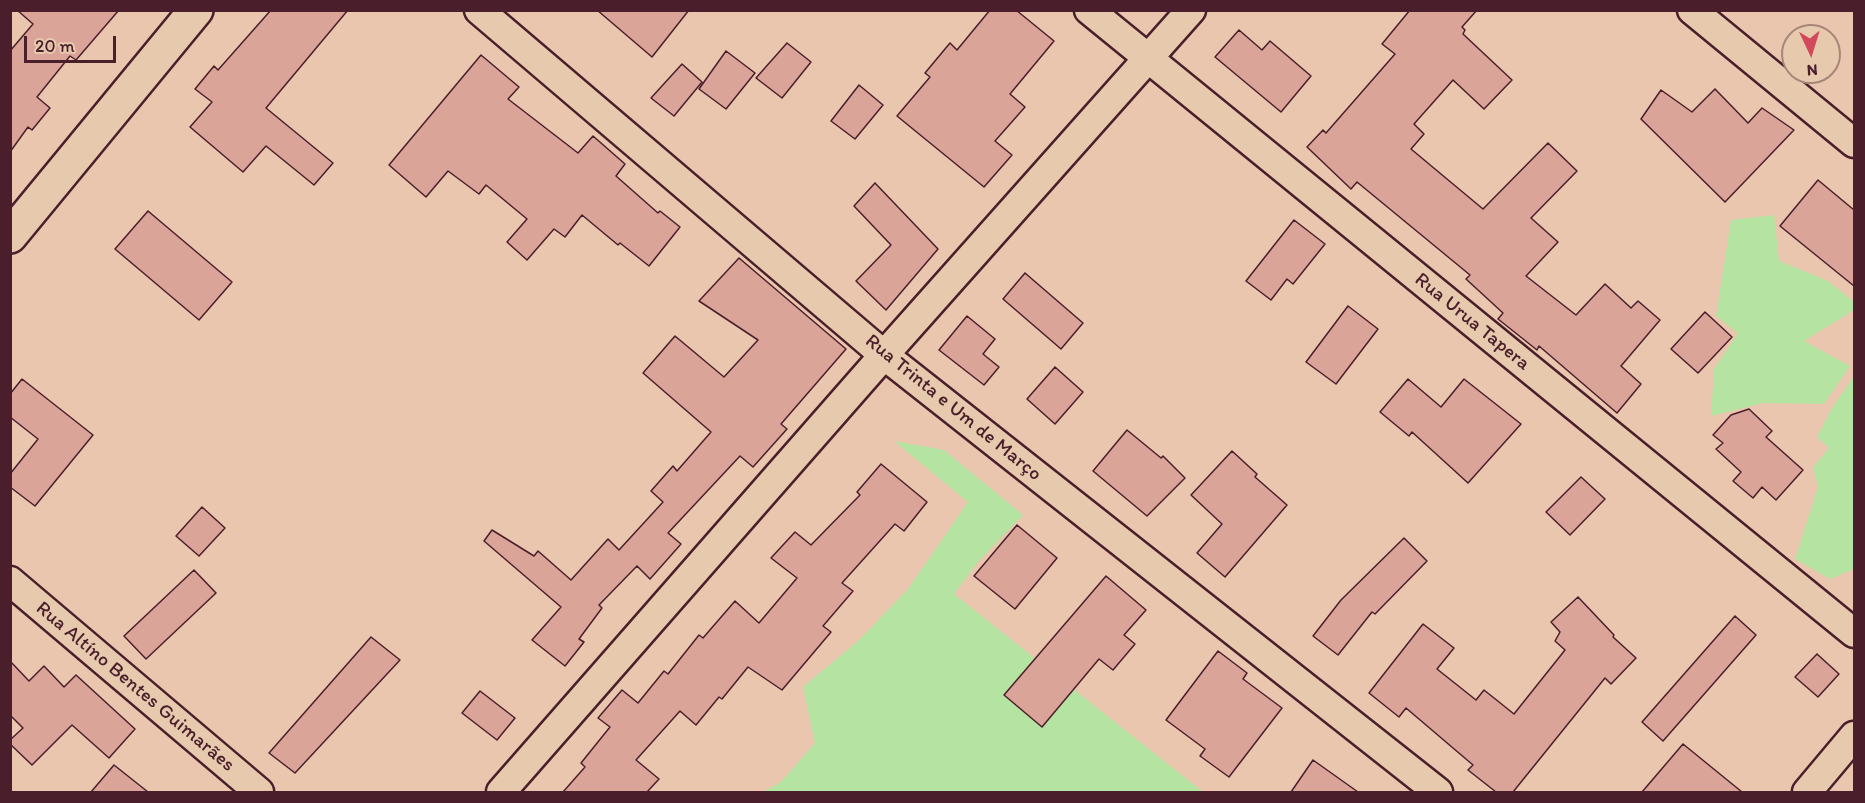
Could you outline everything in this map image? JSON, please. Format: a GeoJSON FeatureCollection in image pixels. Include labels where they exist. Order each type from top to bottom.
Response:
{"type":"FeatureCollection","features":[{"type":"Feature","properties":{"kind":"main road"},"geometry":{"type":"LineString","coordinates":[[10,236],[196,10]]}},
{"type":"Feature","properties":{"kind":"street","name":"Rua Trinta e Um de Março"},"geometry":{"type":"LineString","coordinates":[[479,10],[884,355],[1438,792]]}},
{"type":"Feature","properties":{"kind":"street","name":"Rua Urua Tapera"},"geometry":{"type":"LineString","coordinates":[[1089,10],[1854,633]]}},
{"type":"Feature","properties":{"kind":"street"},"geometry":{"type":"LineString","coordinates":[[501,792],[884,355],[1149,60],[1191,10]]}},
{"type":"Feature","properties":{"kind":"street"},"geometry":{"type":"LineString","coordinates":[[1692,10],[1854,143]]}},
{"type":"Feature","properties":{"kind":"street","name":"Rua Altíno Bentes Guimarães"},"geometry":{"type":"LineString","coordinates":[[10,581],[259,792]]}},
{"type":"Feature","properties":{"kind":"street"},"geometry":{"type":"LineString","coordinates":[[1807,792],[1854,736]]}},
{"type":"Feature","properties":{"kind":"green space"},"geometry":{"type":"Polygon","coordinates":[[[1774,215],[1779,261],[1828,281],[1854,302],[1854,310],[1804,341],[1850,366],[1824,404],[1763,403],[1711,416],[1714,369],[1738,333],[1716,316],[1731,220],[1774,215]]]}},
{"type":"Feature","properties":{"kind":"green space"},"geometry":{"type":"Polygon","coordinates":[[[1854,376],[1854,569],[1830,579],[1795,559],[1818,487],[1813,467],[1829,448],[1817,437],[1832,408],[1854,376]]]}},
{"type":"Feature","properties":{"kind":"green space"},"geometry":{"type":"Polygon","coordinates":[[[894,441],[944,450],[1023,515],[977,563],[954,594],[1203,792],[763,792],[781,782],[815,743],[803,687],[858,641],[908,589],[968,502],[894,441]]]}},
{"type":"Feature","properties":{"kind":"building"},"geometry":{"type":"Polygon","coordinates":[[[17,10],[119,10],[76,60],[70,56],[37,97],[50,108],[32,130],[28,127],[10,152],[10,51],[33,24],[17,10]]]}},
{"type":"Feature","properties":{"kind":"building"},"geometry":{"type":"Polygon","coordinates":[[[271,10],[348,10],[266,108],[333,163],[314,185],[266,146],[243,172],[190,127],[212,102],[195,89],[214,66],[218,70],[271,10]]]}},
{"type":"Feature","properties":{"kind":"building"},"geometry":{"type":"Polygon","coordinates":[[[597,10],[689,10],[652,57],[597,10]]]}},
{"type":"Feature","properties":{"kind":"building"},"geometry":{"type":"Polygon","coordinates":[[[990,10],[1016,10],[1054,41],[1010,94],[1025,107],[995,141],[1012,155],[984,187],[897,116],[930,77],[925,73],[950,43],[957,50],[990,10]]]}},
{"type":"Feature","properties":{"kind":"building"},"geometry":{"type":"Polygon","coordinates":[[[1410,10],[1477,10],[1462,27],[1465,30],[1463,34],[1512,80],[1484,109],[1453,80],[1414,124],[1424,134],[1411,149],[1483,209],[1548,143],[1577,171],[1531,218],[1558,242],[1526,276],[1576,315],[1605,284],[1631,308],[1638,301],[1660,320],[1621,366],[1641,384],[1617,413],[1539,346],[1537,350],[1498,319],[1503,313],[1466,279],[1470,275],[1357,182],[1351,189],[1307,147],[1323,130],[1326,133],[1395,54],[1382,44],[1410,10]]]}},
{"type":"Feature","properties":{"kind":"building"},"geometry":{"type":"Polygon","coordinates":[[[1239,30],[1262,50],[1270,41],[1311,76],[1281,112],[1215,57],[1239,30]]]}},
{"type":"Feature","properties":{"kind":"building"},"geometry":{"type":"Polygon","coordinates":[[[787,43],[811,62],[782,98],[756,78],[787,43]]]}},
{"type":"Feature","properties":{"kind":"building"},"geometry":{"type":"Polygon","coordinates":[[[726,51],[755,73],[726,109],[699,89],[726,51]]]}},
{"type":"Feature","properties":{"kind":"building"},"geometry":{"type":"Polygon","coordinates":[[[481,55],[519,87],[508,99],[578,153],[593,136],[625,164],[616,176],[658,213],[660,211],[680,227],[649,266],[620,243],[618,245],[582,215],[565,237],[554,229],[527,260],[507,242],[527,219],[486,185],[479,194],[448,171],[426,197],[389,165],[481,55]]]}},
{"type":"Feature","properties":{"kind":"building"},"geometry":{"type":"Polygon","coordinates":[[[682,64],[702,82],[674,116],[651,98],[682,64]]]}},
{"type":"Feature","properties":{"kind":"building"},"geometry":{"type":"Polygon","coordinates":[[[859,85],[883,105],[855,139],[831,121],[859,85]]]}},
{"type":"Feature","properties":{"kind":"building"},"geometry":{"type":"Polygon","coordinates":[[[1715,89],[1748,123],[1762,108],[1794,130],[1725,202],[1641,119],[1661,90],[1692,112],[1715,89]]]}},
{"type":"Feature","properties":{"kind":"building"},"geometry":{"type":"Polygon","coordinates":[[[1818,180],[1854,210],[1854,286],[1780,226],[1818,180]]]}},
{"type":"Feature","properties":{"kind":"building"},"geometry":{"type":"Polygon","coordinates":[[[875,183],[938,249],[886,310],[856,281],[891,245],[854,206],[875,183]]]}},
{"type":"Feature","properties":{"kind":"building"},"geometry":{"type":"Polygon","coordinates":[[[148,211],[232,282],[199,320],[115,249],[148,211]]]}},
{"type":"Feature","properties":{"kind":"building"},"geometry":{"type":"Polygon","coordinates":[[[1294,220],[1325,244],[1293,284],[1287,279],[1271,300],[1246,281],[1294,220]]]}},
{"type":"Feature","properties":{"kind":"building"},"geometry":{"type":"Polygon","coordinates":[[[739,258],[846,349],[781,424],[787,429],[753,467],[740,456],[668,533],[681,544],[650,579],[637,566],[599,605],[602,608],[579,639],[584,642],[565,666],[532,640],[561,607],[484,541],[492,530],[534,556],[538,551],[571,580],[608,539],[619,550],[663,502],[651,491],[673,466],[677,471],[711,432],[643,373],[675,336],[724,377],[758,340],[699,301],[739,258]]]}},
{"type":"Feature","properties":{"kind":"building"},"geometry":{"type":"Polygon","coordinates":[[[1025,273],[1083,323],[1061,349],[1003,299],[1025,273]]]}},
{"type":"Feature","properties":{"kind":"building"},"geometry":{"type":"Polygon","coordinates":[[[1348,306],[1378,329],[1336,384],[1306,362],[1348,306]]]}},
{"type":"Feature","properties":{"kind":"building"},"geometry":{"type":"Polygon","coordinates":[[[1705,312],[1732,337],[1698,373],[1671,349],[1705,312]]]}},
{"type":"Feature","properties":{"kind":"building"},"geometry":{"type":"Polygon","coordinates":[[[967,316],[995,339],[983,354],[999,367],[984,385],[939,350],[967,316]]]}},
{"type":"Feature","properties":{"kind":"building"},"geometry":{"type":"Polygon","coordinates":[[[1055,367],[1083,392],[1055,424],[1027,399],[1055,367]]]}},
{"type":"Feature","properties":{"kind":"building"},"geometry":{"type":"Polygon","coordinates":[[[22,379],[93,435],[35,506],[10,487],[10,474],[38,439],[10,417],[10,394],[22,379]]]}},
{"type":"Feature","properties":{"kind":"building"},"geometry":{"type":"Polygon","coordinates":[[[1408,379],[1441,407],[1464,379],[1521,424],[1468,483],[1412,432],[1409,436],[1380,412],[1408,379]]]}},
{"type":"Feature","properties":{"kind":"building"},"geometry":{"type":"Polygon","coordinates":[[[1749,409],[1772,431],[1766,437],[1803,470],[1776,500],[1762,487],[1753,498],[1733,481],[1741,472],[1716,449],[1723,443],[1713,435],[1731,415],[1749,409]]]}},
{"type":"Feature","properties":{"kind":"building"},"geometry":{"type":"Polygon","coordinates":[[[1127,430],[1161,458],[1163,456],[1185,478],[1147,516],[1093,471],[1127,430]]]}},
{"type":"Feature","properties":{"kind":"building"},"geometry":{"type":"Polygon","coordinates":[[[1232,451],[1257,474],[1255,477],[1287,505],[1225,577],[1197,553],[1222,524],[1191,495],[1232,451]]]}},
{"type":"Feature","properties":{"kind":"building"},"geometry":{"type":"Polygon","coordinates":[[[881,464],[927,502],[904,531],[895,524],[842,583],[853,591],[823,626],[831,632],[782,690],[748,667],[722,699],[719,697],[696,725],[680,711],[636,760],[659,779],[647,792],[563,792],[585,767],[581,763],[610,727],[598,718],[622,690],[638,703],[664,671],[668,674],[699,635],[703,638],[735,601],[759,623],[797,578],[771,558],[795,532],[811,545],[860,495],[857,492],[881,464]]]}},
{"type":"Feature","properties":{"kind":"building"},"geometry":{"type":"Polygon","coordinates":[[[1581,477],[1605,499],[1570,535],[1546,512],[1581,477]]]}},
{"type":"Feature","properties":{"kind":"building"},"geometry":{"type":"Polygon","coordinates":[[[202,507],[225,528],[199,556],[176,536],[202,507]]]}},
{"type":"Feature","properties":{"kind":"building"},"geometry":{"type":"Polygon","coordinates":[[[1017,525],[1057,558],[1015,609],[974,576],[1017,525]]]}},
{"type":"Feature","properties":{"kind":"building"},"geometry":{"type":"Polygon","coordinates":[[[1404,538],[1427,561],[1375,614],[1372,612],[1338,655],[1313,636],[1341,600],[1404,538]]]}},
{"type":"Feature","properties":{"kind":"building"},"geometry":{"type":"Polygon","coordinates":[[[194,570],[216,593],[146,659],[124,636],[194,570]]]}},
{"type":"Feature","properties":{"kind":"building"},"geometry":{"type":"Polygon","coordinates":[[[1106,576],[1146,610],[1124,635],[1135,644],[1113,670],[1099,659],[1042,727],[1004,695],[1106,576]]]}},
{"type":"Feature","properties":{"kind":"building"},"geometry":{"type":"Polygon","coordinates":[[[1578,597],[1614,635],[1613,637],[1636,658],[1611,684],[1605,678],[1513,792],[1496,792],[1468,770],[1473,765],[1406,708],[1399,717],[1369,693],[1423,624],[1454,648],[1437,669],[1476,700],[1484,690],[1514,714],[1565,650],[1555,641],[1560,632],[1551,622],[1578,597]]]}},
{"type":"Feature","properties":{"kind":"building"},"geometry":{"type":"Polygon","coordinates":[[[1735,616],[1756,635],[1663,741],[1642,722],[1735,616]]]}},
{"type":"Feature","properties":{"kind":"building"},"geometry":{"type":"Polygon","coordinates":[[[371,637],[400,660],[295,773],[269,753],[371,637]]]}},
{"type":"Feature","properties":{"kind":"building"},"geometry":{"type":"Polygon","coordinates":[[[1218,651],[1247,673],[1243,679],[1282,708],[1229,777],[1200,756],[1205,749],[1166,720],[1218,651]]]}},
{"type":"Feature","properties":{"kind":"building"},"geometry":{"type":"Polygon","coordinates":[[[1817,654],[1839,674],[1818,697],[1795,677],[1817,654]]]}},
{"type":"Feature","properties":{"kind":"building"},"geometry":{"type":"Polygon","coordinates":[[[10,661],[29,681],[44,666],[64,687],[76,675],[135,729],[109,758],[72,725],[32,765],[10,744],[10,740],[23,728],[10,715],[10,661]]]}},
{"type":"Feature","properties":{"kind":"building"},"geometry":{"type":"Polygon","coordinates":[[[480,691],[515,718],[497,740],[462,713],[480,691]]]}},
{"type":"Feature","properties":{"kind":"building"},"geometry":{"type":"Polygon","coordinates":[[[1683,744],[1742,792],[1642,792],[1683,744]]]}},
{"type":"Feature","properties":{"kind":"building"},"geometry":{"type":"Polygon","coordinates":[[[1313,760],[1358,792],[1291,792],[1313,760]]]}},
{"type":"Feature","properties":{"kind":"building"},"geometry":{"type":"Polygon","coordinates":[[[114,765],[148,792],[91,792],[114,765]]]}}]}
